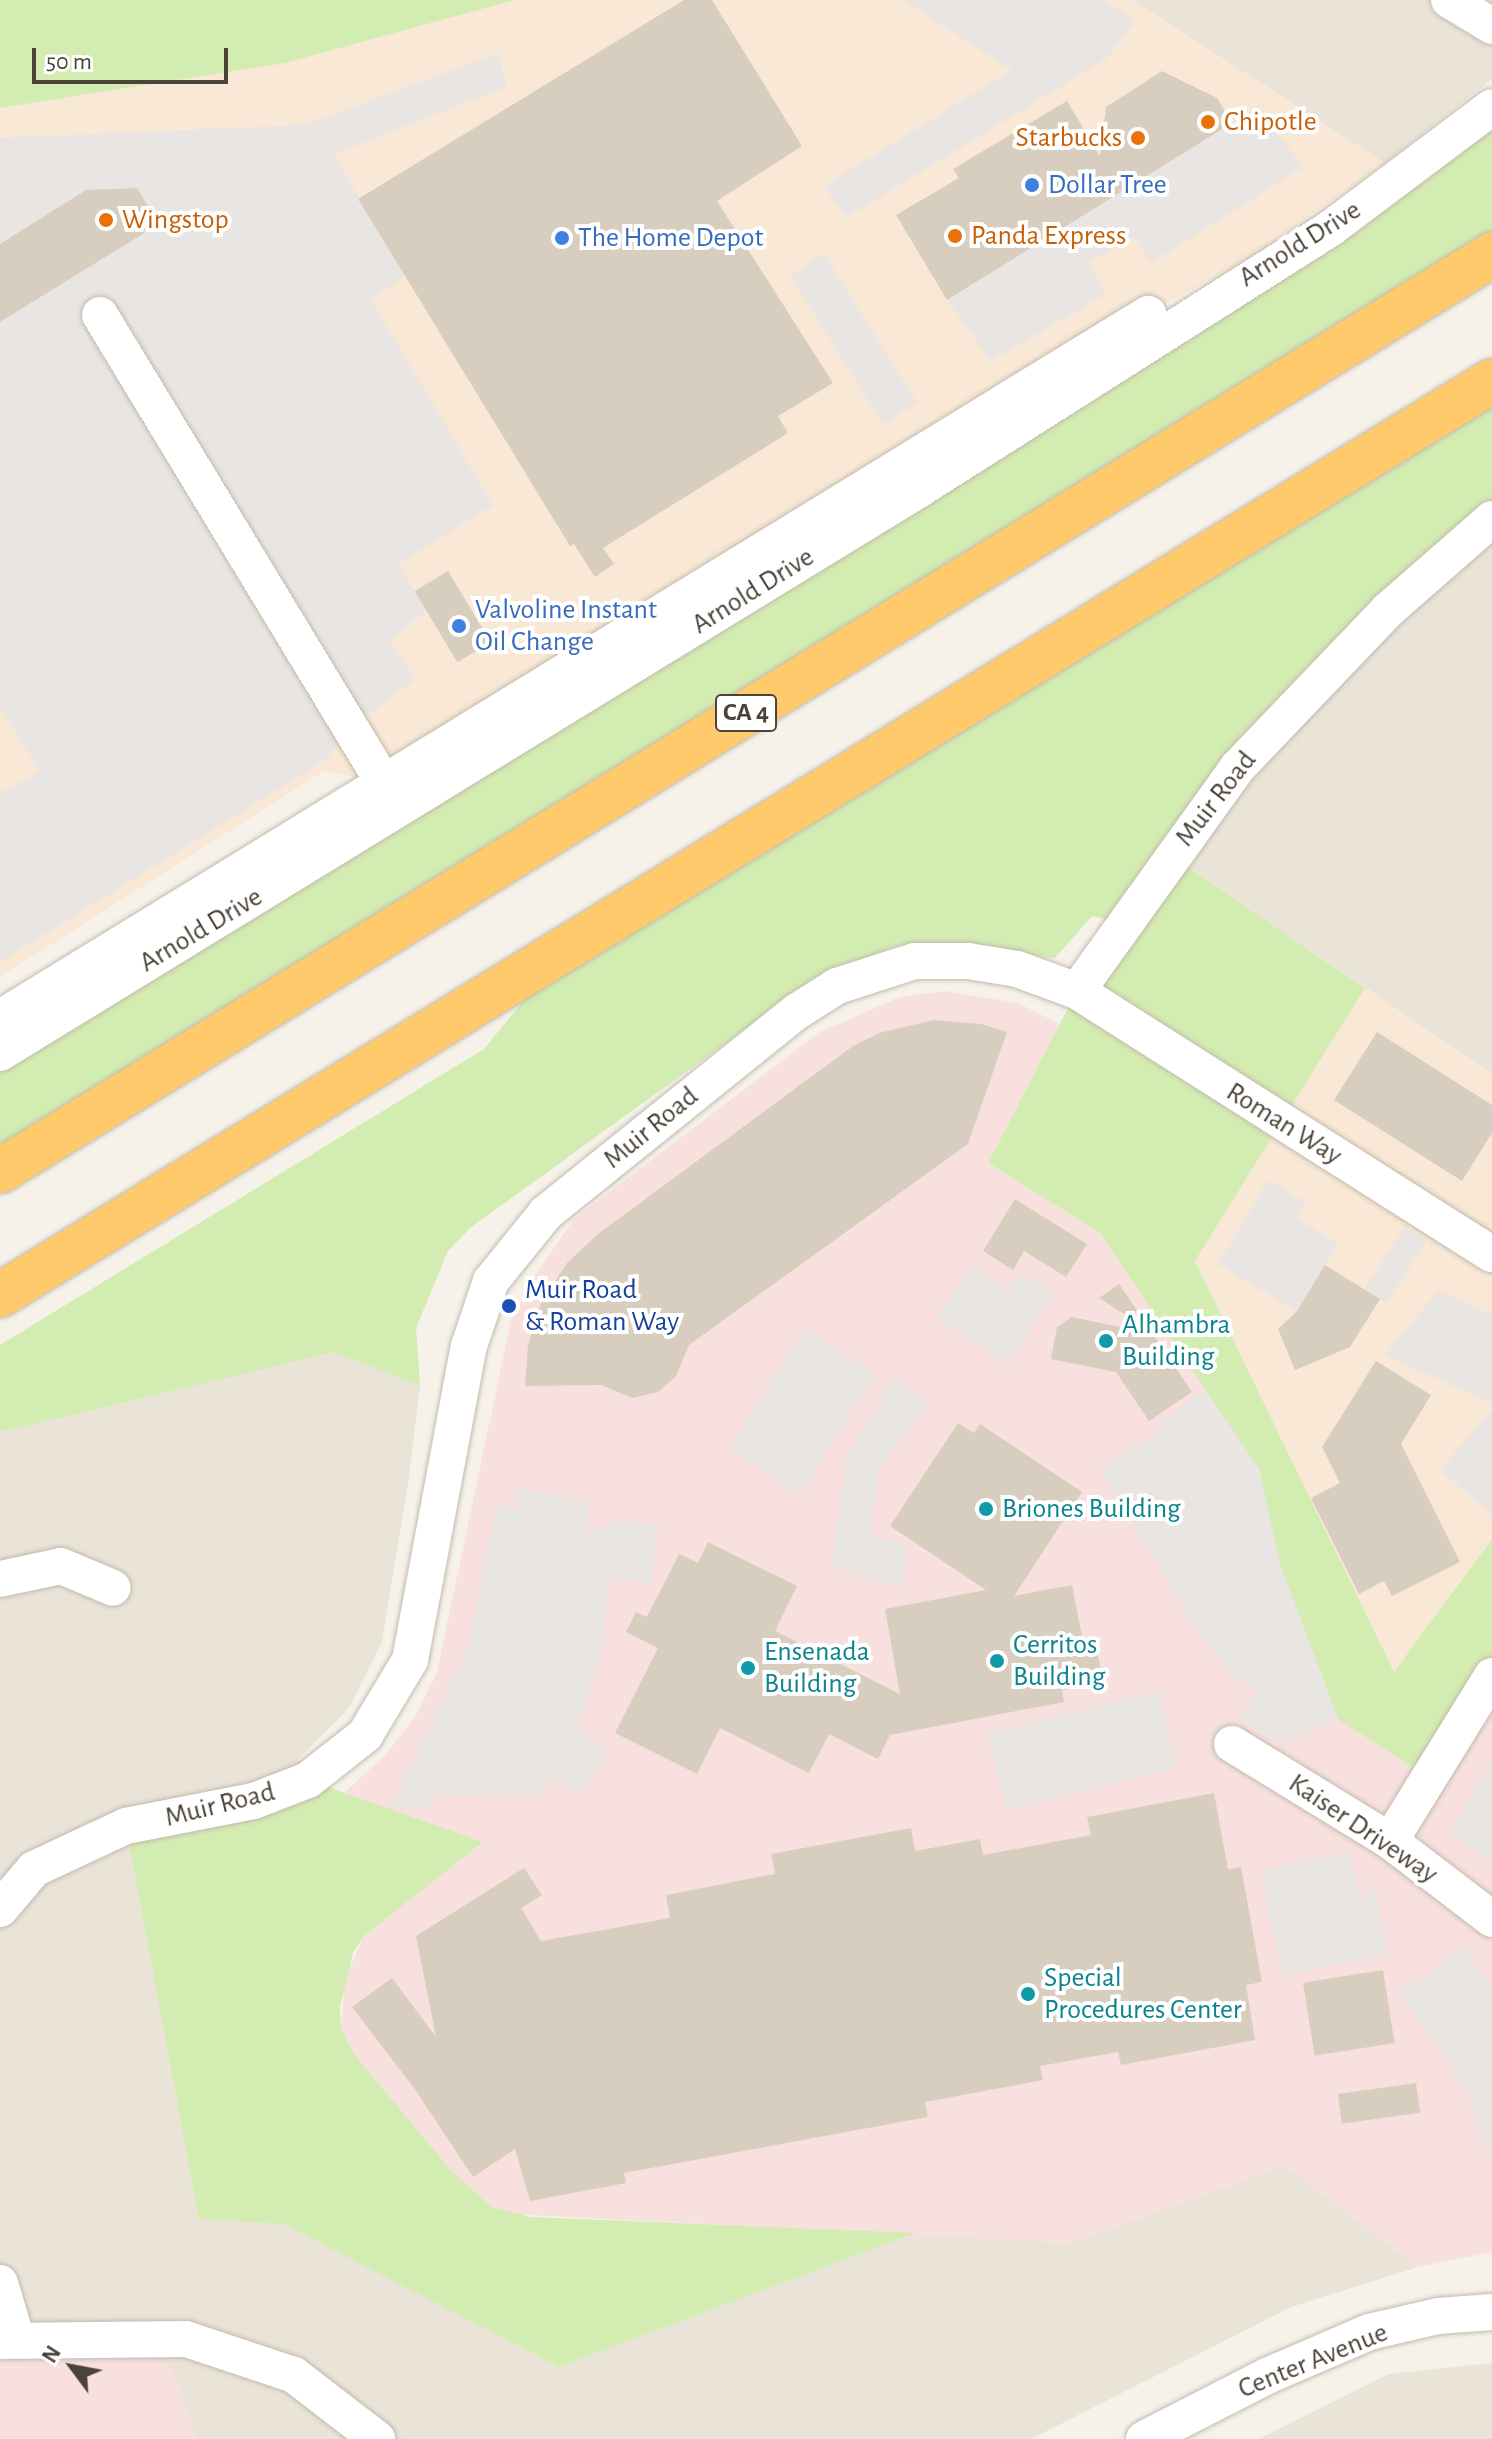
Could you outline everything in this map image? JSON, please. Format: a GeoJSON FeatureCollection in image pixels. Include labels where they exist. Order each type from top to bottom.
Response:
{"type":"FeatureCollection","features":[{"type":"Feature","properties":{"kind":"highway","name":"CA 4"},"geometry":{"type":"LineString","coordinates":[[0,1171],[1492,255]]}},
{"type":"Feature","properties":{"kind":"highway"},"geometry":{"type":"LineString","coordinates":[[0,1295],[1492,381]]}},
{"type":"Feature","properties":{"kind":"street"},"geometry":{"type":"LineString","coordinates":[[1449,0],[1492,26]]}},
{"type":"Feature","properties":{"kind":"street","name":"Arnold Drive"},"geometry":{"type":"LineString","coordinates":[[0,1053],[987,409],[1249,258],[1310,218],[1492,79]]}},
{"type":"Feature","properties":{"kind":"street","name":"Arnold Drive"},"geometry":{"type":"LineString","coordinates":[[0,1018],[391,796],[920,489],[1331,228],[1492,107]]}},
{"type":"Feature","properties":{"kind":"street"},"geometry":{"type":"LineString","coordinates":[[100,315],[391,796]]}},
{"type":"Feature","properties":{"kind":"street","name":"Muir Road"},"geometry":{"type":"LineString","coordinates":[[0,1909],[34,1869],[126,1826],[254,1801],[308,1780],[365,1735],[410,1660],[476,1317],[499,1268],[546,1213],[796,1012],[837,986],[915,961],[968,961],[1017,969],[1077,991],[1238,767],[1388,610],[1490,524]]}},
{"type":"Feature","properties":{"kind":"street","name":"Roman Way"},"geometry":{"type":"LineString","coordinates":[[1077,991],[1492,1254]]}},
{"type":"Feature","properties":{"kind":"street"},"geometry":{"type":"LineString","coordinates":[[0,1579],[61,1566],[113,1588]]}},
{"type":"Feature","properties":{"kind":"street"},"geometry":{"type":"LineString","coordinates":[[1390,1841],[1492,1676]]}},
{"type":"Feature","properties":{"kind":"street","name":"Kaiser Driveway"},"geometry":{"type":"LineString","coordinates":[[1232,1744],[1390,1841],[1492,1919]]}},
{"type":"Feature","properties":{"kind":"street"},"geometry":{"type":"LineString","coordinates":[[0,2283],[8,2339],[186,2339],[294,2375],[377,2439]]}},
{"type":"Feature","properties":{"kind":"street","name":"Center Avenue"},"geometry":{"type":"LineString","coordinates":[[1144,2439],[1267,2376],[1369,2332],[1438,2316],[1492,2312]]}},
{"type":"Feature","properties":{"kind":"shaded area"},"geometry":{"type":"Polygon","coordinates":[[[515,0],[1132,0],[1385,163],[1249,258],[1150,312],[383,782],[324,771],[0,977],[0,108],[285,63],[515,0]]]}},
{"type":"Feature","properties":{"kind":"shaded area"},"geometry":{"type":"Polygon","coordinates":[[[903,0],[1104,0],[1136,20],[1107,58],[847,217],[824,186],[1012,70],[903,0]]]}},
{"type":"Feature","properties":{"kind":"shaded area"},"geometry":{"type":"Polygon","coordinates":[[[1132,0],[1492,0],[1492,79],[1385,163],[1132,0]]]}},
{"type":"Feature","properties":{"kind":"shaded area"},"geometry":{"type":"Polygon","coordinates":[[[499,53],[506,87],[334,154],[405,276],[371,300],[493,505],[398,564],[426,610],[390,641],[415,679],[349,729],[327,759],[0,962],[0,792],[40,772],[0,707],[0,322],[159,224],[137,188],[86,190],[0,244],[0,138],[305,125],[499,53]]]}},
{"type":"Feature","properties":{"kind":"shaded area"},"geometry":{"type":"Polygon","coordinates":[[[1259,106],[1303,167],[1151,263],[1133,236],[1088,263],[1106,294],[991,361],[947,300],[1259,106]]]}},
{"type":"Feature","properties":{"kind":"shaded area"},"geometry":{"type":"Polygon","coordinates":[[[824,254],[917,403],[883,424],[790,275],[824,254]]]}},
{"type":"Feature","properties":{"kind":"shaded area"},"geometry":{"type":"Polygon","coordinates":[[[1492,519],[1492,1074],[1172,856],[1492,519]]]}},
{"type":"Feature","properties":{"kind":"shaded area"},"geometry":{"type":"Polygon","coordinates":[[[1365,988],[1492,1074],[1492,1539],[1394,1673],[1195,1261],[1365,988]]]}},
{"type":"Feature","properties":{"kind":"shaded area"},"geometry":{"type":"Polygon","coordinates":[[[945,991],[1018,1003],[1060,1024],[988,1163],[1100,1233],[1259,1469],[1338,1719],[1492,1676],[1492,2252],[1418,2267],[1285,2165],[1071,2243],[510,2214],[491,2207],[450,2169],[354,2054],[341,2029],[345,1979],[364,1936],[483,1842],[344,1793],[386,1754],[415,1717],[437,1672],[511,1320],[536,1274],[574,1219],[818,1033],[900,997],[945,991]]]}},
{"type":"Feature","properties":{"kind":"shaded area"},"geometry":{"type":"Polygon","coordinates":[[[1268,1180],[1305,1202],[1296,1218],[1338,1244],[1297,1311],[1218,1264],[1268,1180]]]}},
{"type":"Feature","properties":{"kind":"shaded area"},"geometry":{"type":"Polygon","coordinates":[[[1404,1227],[1426,1241],[1387,1304],[1365,1290],[1404,1227]]]}},
{"type":"Feature","properties":{"kind":"shaded area"},"geometry":{"type":"Polygon","coordinates":[[[970,1266],[1008,1289],[1020,1272],[1053,1293],[1008,1364],[937,1318],[970,1266]]]}},
{"type":"Feature","properties":{"kind":"shaded area"},"geometry":{"type":"Polygon","coordinates":[[[1438,1291],[1492,1315],[1492,1403],[1385,1355],[1438,1291]]]}},
{"type":"Feature","properties":{"kind":"shaded area"},"geometry":{"type":"Polygon","coordinates":[[[804,1329],[875,1374],[800,1494],[729,1449],[804,1329]]]}},
{"type":"Feature","properties":{"kind":"shaded area"},"geometry":{"type":"Polygon","coordinates":[[[335,1351],[420,1386],[409,1477],[382,1642],[349,1708],[297,1760],[308,1780],[199,2219],[284,2223],[559,2367],[915,2233],[1071,2243],[1285,2165],[1418,2267],[1291,2307],[1031,2439],[196,2439],[174,2373],[0,2341],[0,1432],[335,1351]]]}},
{"type":"Feature","properties":{"kind":"shaded area"},"geometry":{"type":"Polygon","coordinates":[[[894,1379],[930,1403],[879,1468],[869,1534],[908,1547],[900,1587],[832,1566],[847,1456],[894,1379]]]}},
{"type":"Feature","properties":{"kind":"shaded area"},"geometry":{"type":"Polygon","coordinates":[[[1205,1390],[1259,1469],[1280,1564],[1338,1719],[1280,1742],[1240,1722],[1259,1687],[1241,1682],[1206,1644],[1099,1467],[1164,1432],[1159,1425],[1205,1390]]]}},
{"type":"Feature","properties":{"kind":"shaded area"},"geometry":{"type":"Polygon","coordinates":[[[1492,1410],[1492,1514],[1440,1470],[1492,1410]]]}},
{"type":"Feature","properties":{"kind":"shaded area"},"geometry":{"type":"Polygon","coordinates":[[[519,1488],[590,1503],[585,1533],[620,1520],[658,1526],[651,1584],[610,1577],[599,1663],[576,1730],[607,1749],[584,1793],[551,1777],[542,1794],[435,1795],[431,1807],[390,1809],[469,1647],[496,1504],[518,1510],[519,1488]]]}},
{"type":"Feature","properties":{"kind":"shaded area"},"geometry":{"type":"Polygon","coordinates":[[[1158,1691],[1177,1767],[1006,1809],[987,1734],[1158,1691]]]}},
{"type":"Feature","properties":{"kind":"shaded area"},"geometry":{"type":"Polygon","coordinates":[[[1492,1761],[1492,1863],[1450,1832],[1492,1761]]]}},
{"type":"Feature","properties":{"kind":"shaded area"},"geometry":{"type":"Polygon","coordinates":[[[1349,1852],[1361,1908],[1373,1881],[1387,1954],[1282,1975],[1261,1871],[1349,1852]]]}},
{"type":"Feature","properties":{"kind":"shaded area"},"geometry":{"type":"Polygon","coordinates":[[[1463,1946],[1492,1988],[1490,2160],[1470,2100],[1445,2054],[1397,1990],[1430,1974],[1463,1946]]]}},
{"type":"Feature","properties":{"kind":"shaded area"},"geometry":{"type":"Polygon","coordinates":[[[140,2339],[174,2373],[196,2439],[0,2439],[0,2341],[140,2339]]]}},
{"type":"Feature","properties":{"kind":"shaded area"},"geometry":{"type":"Polygon","coordinates":[[[1492,2363],[1492,2439],[1259,2439],[1389,2374],[1492,2363]]]}},
{"type":"Feature","properties":{"kind":"green space"},"geometry":{"type":"Polygon","coordinates":[[[0,0],[515,0],[285,63],[0,108],[0,0]]]}},
{"type":"Feature","properties":{"kind":"green space"},"geometry":{"type":"Polygon","coordinates":[[[1492,107],[1492,255],[0,1171],[0,1071],[1492,107]]]}},
{"type":"Feature","properties":{"kind":"green space"},"geometry":{"type":"Polygon","coordinates":[[[1492,381],[1492,519],[1172,856],[1365,988],[1195,1261],[1394,1672],[1492,1539],[1492,1676],[1429,1778],[1338,1719],[1280,1564],[1259,1469],[1100,1233],[988,1163],[1077,991],[1123,923],[1092,916],[1055,958],[946,943],[895,946],[817,977],[470,1228],[448,1251],[416,1328],[420,1386],[334,1352],[0,1432],[0,1345],[484,1049],[566,949],[1492,381]]]}},
{"type":"Feature","properties":{"kind":"green space"},"geometry":{"type":"Polygon","coordinates":[[[308,1780],[483,1842],[364,1936],[353,1953],[340,2007],[341,2029],[354,2054],[450,2169],[491,2207],[531,2217],[915,2233],[559,2367],[284,2224],[199,2219],[126,1826],[308,1780]]]}},
{"type":"Feature","properties":{"kind":"building","name":"The Home Depot"},"geometry":{"type":"Polygon","coordinates":[[[684,0],[712,0],[802,146],[717,201],[833,383],[778,416],[788,433],[603,548],[614,564],[595,577],[574,544],[570,546],[358,199],[684,0]]]}},
{"type":"Feature","properties":{"kind":"building"},"geometry":{"type":"Polygon","coordinates":[[[1162,71],[1217,98],[1232,123],[947,300],[896,215],[959,178],[953,169],[1067,101],[1100,156],[1106,107],[1162,71]]]}},
{"type":"Feature","properties":{"kind":"building"},"geometry":{"type":"Polygon","coordinates":[[[137,188],[159,224],[0,322],[0,244],[86,190],[137,188]]]}},
{"type":"Feature","properties":{"kind":"building","name":"Valvoline Instant Oil Change"},"geometry":{"type":"Polygon","coordinates":[[[448,571],[491,642],[457,662],[415,591],[448,571]]]}},
{"type":"Feature","properties":{"kind":"building"},"geometry":{"type":"Polygon","coordinates":[[[934,1020],[981,1024],[1007,1032],[968,1144],[689,1345],[676,1376],[658,1392],[632,1398],[601,1385],[525,1386],[528,1345],[541,1303],[567,1263],[598,1234],[853,1046],[879,1033],[934,1020]]]}},
{"type":"Feature","properties":{"kind":"building"},"geometry":{"type":"Polygon","coordinates":[[[1377,1032],[1492,1105],[1492,1133],[1462,1181],[1334,1100],[1377,1032]]]}},
{"type":"Feature","properties":{"kind":"building"},"geometry":{"type":"Polygon","coordinates":[[[1015,1199],[1087,1244],[1066,1277],[1024,1251],[1013,1270],[983,1251],[1015,1199]]]}},
{"type":"Feature","properties":{"kind":"building"},"geometry":{"type":"Polygon","coordinates":[[[1325,1265],[1380,1299],[1350,1347],[1295,1370],[1278,1329],[1297,1311],[1325,1265]]]}},
{"type":"Feature","properties":{"kind":"building"},"geometry":{"type":"Polygon","coordinates":[[[1119,1284],[1152,1332],[1099,1298],[1119,1284]]]}},
{"type":"Feature","properties":{"kind":"building","name":"Alhambra Building"},"geometry":{"type":"Polygon","coordinates":[[[1072,1317],[1153,1334],[1192,1392],[1149,1421],[1116,1372],[1051,1359],[1057,1327],[1072,1317]]]}},
{"type":"Feature","properties":{"kind":"building"},"geometry":{"type":"Polygon","coordinates":[[[1376,1361],[1431,1395],[1401,1444],[1460,1562],[1392,1596],[1384,1581],[1359,1594],[1311,1498],[1340,1483],[1322,1447],[1376,1361]]]}},
{"type":"Feature","properties":{"kind":"building"},"geometry":{"type":"Polygon","coordinates":[[[958,1423],[974,1433],[980,1424],[1082,1492],[1014,1596],[1072,1585],[1083,1641],[1095,1639],[1103,1682],[1062,1690],[1064,1702],[890,1735],[878,1759],[829,1734],[809,1773],[720,1728],[697,1774],[615,1733],[658,1648],[626,1632],[636,1612],[647,1617],[679,1554],[698,1563],[708,1542],[797,1586],[775,1631],[900,1694],[885,1609],[986,1590],[890,1526],[958,1423]]]}},
{"type":"Feature","properties":{"kind":"building","name":"Special Procedures Center"},"geometry":{"type":"Polygon","coordinates":[[[1214,1793],[1228,1869],[1241,1867],[1262,1982],[1246,1985],[1255,2040],[1121,2065],[1118,2052],[1040,2066],[1043,2080],[925,2102],[928,2117],[624,2173],[626,2183],[530,2201],[515,2149],[473,2177],[414,2088],[352,2007],[392,1978],[436,2037],[416,1936],[524,1868],[542,1895],[521,1908],[541,1941],[670,1918],[666,1895],[775,1874],[771,1854],[911,1828],[915,1851],[980,1839],[983,1855],[1091,1835],[1087,1817],[1214,1793]]]}},
{"type":"Feature","properties":{"kind":"building"},"geometry":{"type":"Polygon","coordinates":[[[1383,1970],[1395,2043],[1315,2056],[1303,1983],[1383,1970]]]}},
{"type":"Feature","properties":{"kind":"building"},"geometry":{"type":"Polygon","coordinates":[[[1416,2083],[1420,2113],[1342,2124],[1338,2094],[1416,2083]]]}},
{"type":"Feature","properties":{"kind":"place","name":"Chipotle"},"geometry":{"type":"Point","coordinates":[1208,122]}},
{"type":"Feature","properties":{"kind":"place","name":"Starbucks"},"geometry":{"type":"Point","coordinates":[1138,138]}},
{"type":"Feature","properties":{"kind":"place","name":"Dollar Tree"},"geometry":{"type":"Point","coordinates":[1032,185]}},
{"type":"Feature","properties":{"kind":"place","name":"Wingstop"},"geometry":{"type":"Point","coordinates":[106,220]}},
{"type":"Feature","properties":{"kind":"place","name":"Panda Express"},"geometry":{"type":"Point","coordinates":[955,236]}},
{"type":"Feature","properties":{"kind":"place","name":"The Home Depot"},"geometry":{"type":"Point","coordinates":[562,238]}},
{"type":"Feature","properties":{"kind":"place","name":"Valvoline Instant Oil Change"},"geometry":{"type":"Point","coordinates":[459,626]}},
{"type":"Feature","properties":{"kind":"place","name":"Muir Road & Roman Way"},"geometry":{"type":"Point","coordinates":[509,1306]}},
{"type":"Feature","properties":{"kind":"place","name":"Alhambra Building"},"geometry":{"type":"Point","coordinates":[1106,1341]}},
{"type":"Feature","properties":{"kind":"place","name":"Briones Building"},"geometry":{"type":"Point","coordinates":[986,1509]}},
{"type":"Feature","properties":{"kind":"place","name":"Cerritos Building"},"geometry":{"type":"Point","coordinates":[997,1661]}},
{"type":"Feature","properties":{"kind":"place","name":"Ensenada Building"},"geometry":{"type":"Point","coordinates":[748,1668]}},
{"type":"Feature","properties":{"kind":"place","name":"Special Procedures Center"},"geometry":{"type":"Point","coordinates":[1028,1994]}}]}
